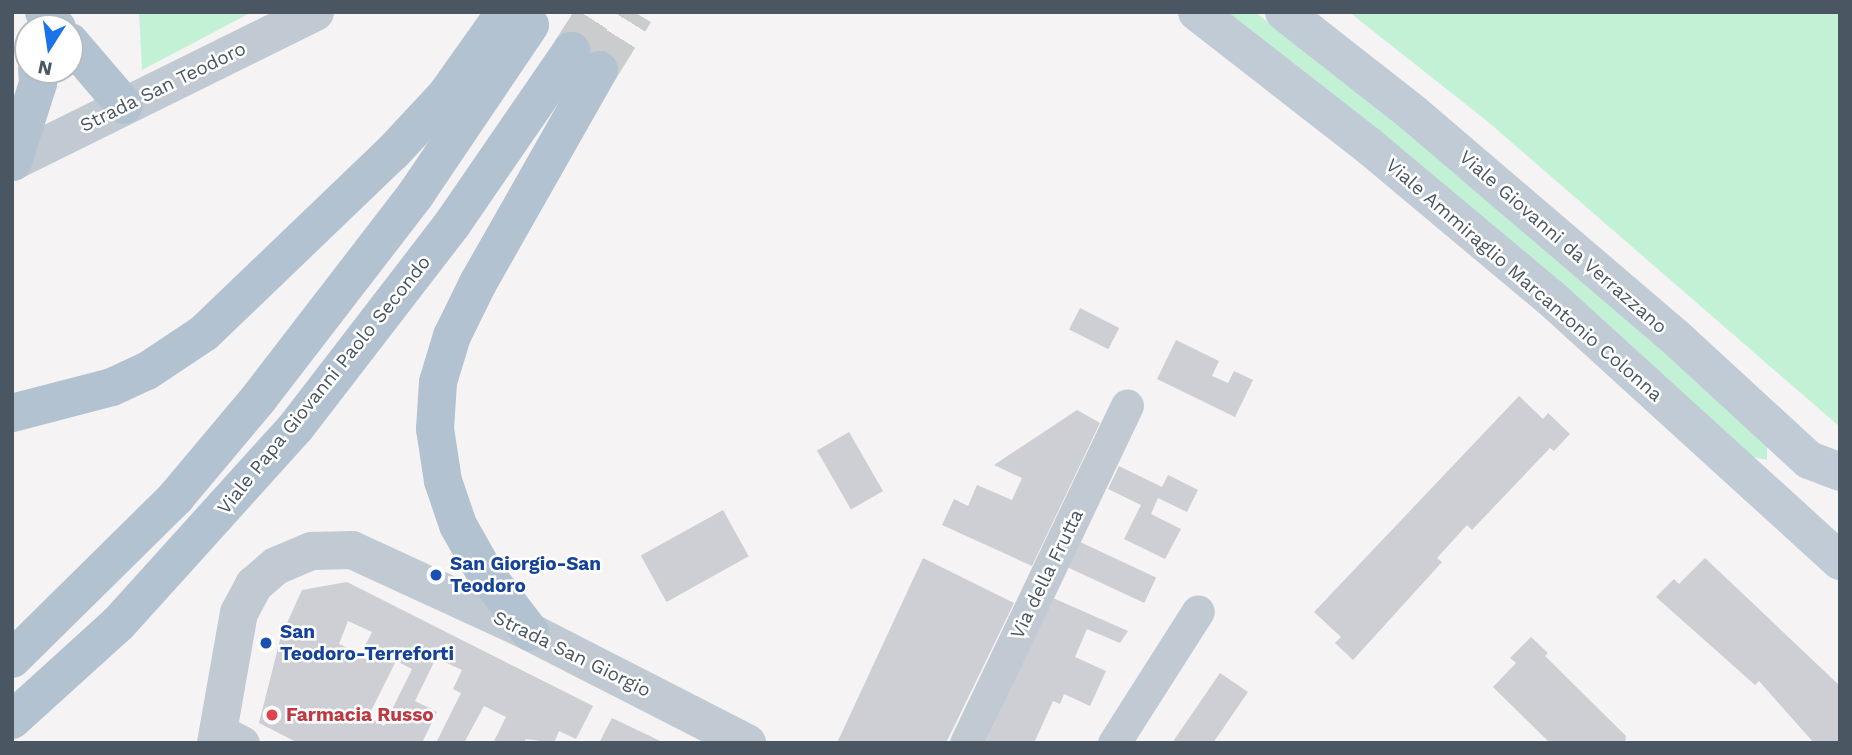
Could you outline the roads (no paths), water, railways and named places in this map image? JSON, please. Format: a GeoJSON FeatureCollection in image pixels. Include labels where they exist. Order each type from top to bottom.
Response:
{"type":"FeatureCollection","features":[{"type":"Feature","properties":{"kind":"main road","name":"Viale Ammiraglio Marcantonio Colonna"},"geometry":{"type":"LineString","coordinates":[[1197,12],[1369,146],[1551,299],[1840,561]]}},
{"type":"Feature","properties":{"kind":"main road","name":"Viale Giovanni da Verrazzano"},"geometry":{"type":"LineString","coordinates":[[1284,12],[1414,114],[1674,336],[1810,460],[1840,472]]}},
{"type":"Feature","properties":{"kind":"main road"},"geometry":{"type":"LineString","coordinates":[[12,413],[112,387],[147,371],[204,333],[393,152],[517,19]]}},
{"type":"Feature","properties":{"kind":"main road"},"geometry":{"type":"LineString","coordinates":[[12,659],[176,497],[259,398],[416,194],[517,19]]}},
{"type":"Feature","properties":{"kind":"main road"},"geometry":{"type":"LineString","coordinates":[[84,59],[124,105]]}},
{"type":"Feature","properties":{"kind":"main road","name":"Viale Papa Giovanni Paolo Secondo"},"geometry":{"type":"LineString","coordinates":[[12,720],[118,624],[209,527],[296,427],[453,223],[585,60],[452,336],[438,382],[435,429],[443,481],[458,525],[485,573],[530,632]]}},
{"type":"Feature","properties":{"kind":"main road"},"geometry":{"type":"LineString","coordinates":[[13,162],[38,84]]}},
{"type":"Feature","properties":{"kind":"street","name":"Strada San Teodoro"},"geometry":{"type":"LineString","coordinates":[[13,162],[315,12]]}},
{"type":"Feature","properties":{"kind":"street","name":"Via della Frutta"},"geometry":{"type":"LineString","coordinates":[[966,743],[1127,405]]}},
{"type":"Feature","properties":{"kind":"street","name":"Strada San Giorgio"},"geometry":{"type":"LineString","coordinates":[[226,739],[239,613],[254,585],[276,566],[312,551],[352,550],[530,632],[747,743]]}},
{"type":"Feature","properties":{"kind":"street"},"geometry":{"type":"LineString","coordinates":[[1114,743],[1198,611]]}},
{"type":"Feature","properties":{"kind":"tunnel"},"geometry":{"type":"LineString","coordinates":[[571,51],[596,12]]}},
{"type":"Feature","properties":{"kind":"tunnel"},"geometry":{"type":"LineString","coordinates":[[599,70],[635,12]]}},
{"type":"Feature","properties":{"kind":"place","name":"San Giorgio-San Teodoro"},"geometry":{"type":"Point","coordinates":[436,575]}},
{"type":"Feature","properties":{"kind":"place","name":"San Teodoro-Terreforti"},"geometry":{"type":"Point","coordinates":[266,643]}},
{"type":"Feature","properties":{"kind":"place","name":"Farmacia Russo"},"geometry":{"type":"Point","coordinates":[272,715]}}]}
